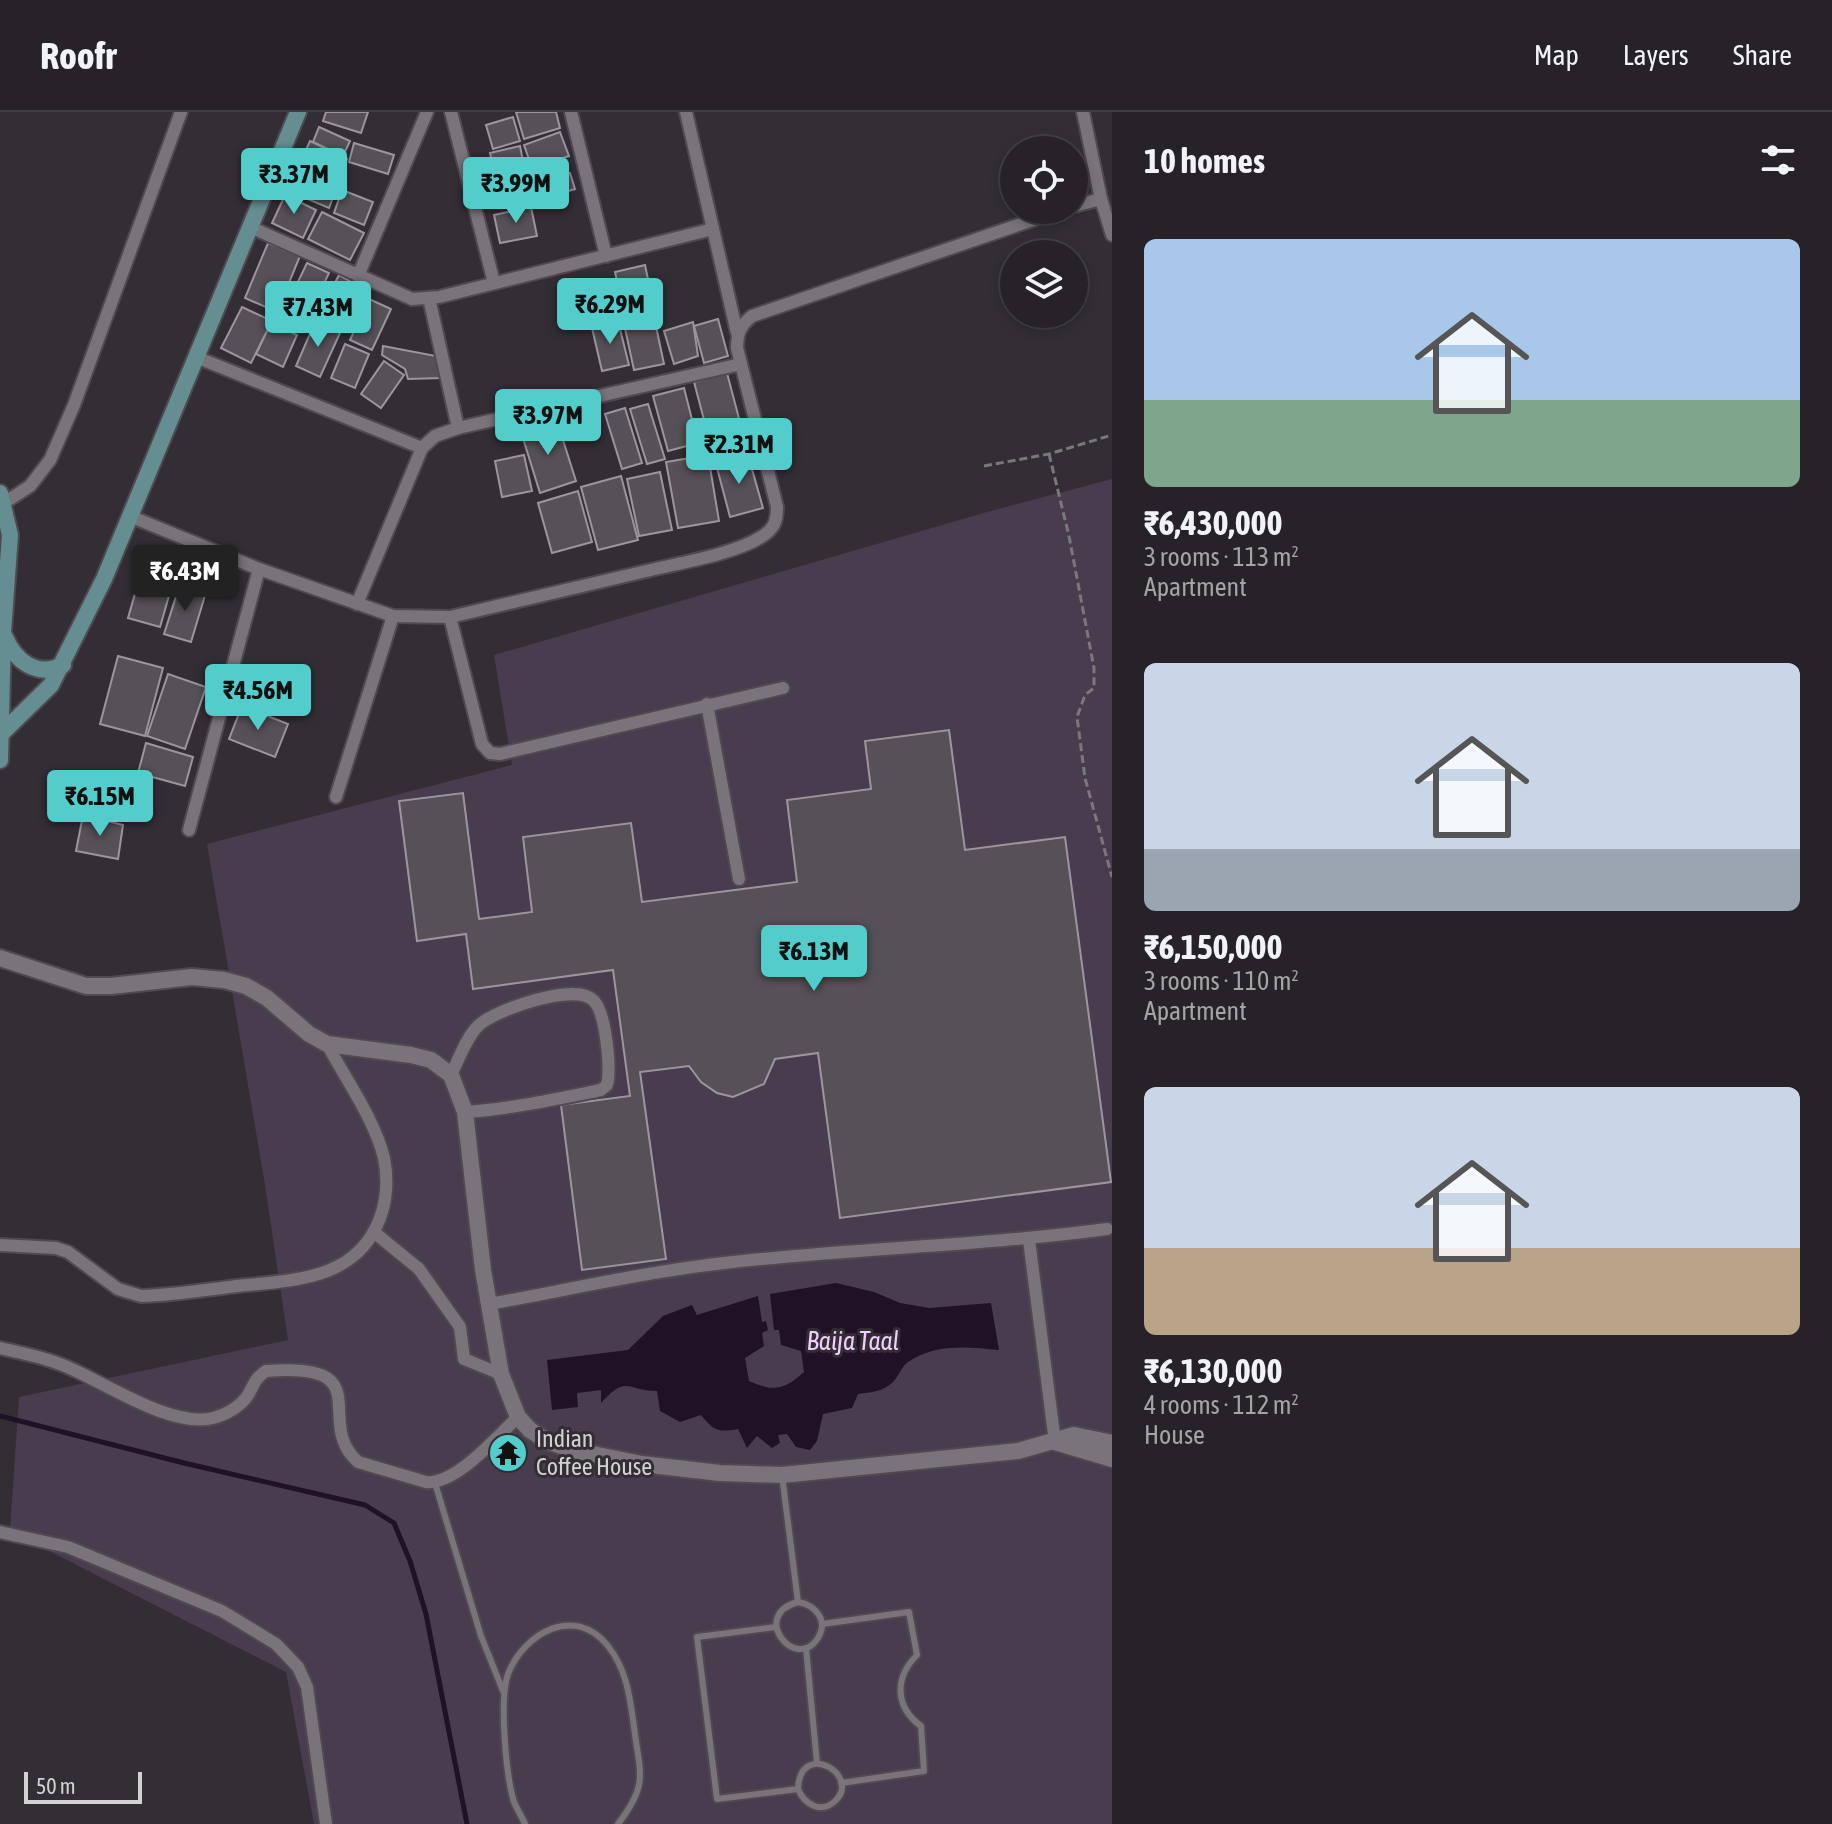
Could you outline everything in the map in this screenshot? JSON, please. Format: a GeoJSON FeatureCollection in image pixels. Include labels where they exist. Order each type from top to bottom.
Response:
{"type":"FeatureCollection","features":[{"type":"Feature","properties":{"kind":"main road"},"geometry":{"type":"LineString","coordinates":[[2,733],[51,685],[63,665],[132,517],[298,112]]}},
{"type":"Feature","properties":{"kind":"main road"},"geometry":{"type":"LineString","coordinates":[[0,760],[3,632],[10,535],[2,498]]}},
{"type":"Feature","properties":{"kind":"main road"},"geometry":{"type":"LineString","coordinates":[[3,632],[21,662],[39,670],[53,670],[63,665]]}},
{"type":"Feature","properties":{"kind":"street"},"geometry":{"type":"LineString","coordinates":[[2,498],[30,486],[50,460],[74,405],[181,112]]}},
{"type":"Feature","properties":{"kind":"street"},"geometry":{"type":"LineString","coordinates":[[358,276],[427,112]]}},
{"type":"Feature","properties":{"kind":"street"},"geometry":{"type":"LineString","coordinates":[[451,112],[494,283]]}},
{"type":"Feature","properties":{"kind":"street"},"geometry":{"type":"LineString","coordinates":[[571,112],[606,256]]}},
{"type":"Feature","properties":{"kind":"street"},"geometry":{"type":"LineString","coordinates":[[132,517],[259,569],[393,616],[450,617],[696,559],[759,539],[774,528],[777,507],[741,364],[737,333],[686,112]]}},
{"type":"Feature","properties":{"kind":"street"},"geometry":{"type":"LineString","coordinates":[[1083,112],[1101,199],[1112,235]]}},
{"type":"Feature","properties":{"kind":"street"},"geometry":{"type":"LineString","coordinates":[[1088,202],[1101,199]]}},
{"type":"Feature","properties":{"kind":"street"},"geometry":{"type":"LineString","coordinates":[[737,333],[752,316],[1021,224]]}},
{"type":"Feature","properties":{"kind":"street"},"geometry":{"type":"LineString","coordinates":[[250,227],[412,299],[494,283],[713,229]]}},
{"type":"Feature","properties":{"kind":"street"},"geometry":{"type":"LineString","coordinates":[[429,298],[458,428]]}},
{"type":"Feature","properties":{"kind":"street"},"geometry":{"type":"LineString","coordinates":[[196,357],[422,448]]}},
{"type":"Feature","properties":{"kind":"street"},"geometry":{"type":"LineString","coordinates":[[357,604],[422,448],[435,436],[458,428],[741,364]]}},
{"type":"Feature","properties":{"kind":"street"},"geometry":{"type":"LineString","coordinates":[[189,830],[259,569]]}},
{"type":"Feature","properties":{"kind":"street"},"geometry":{"type":"LineString","coordinates":[[336,797],[393,616]]}},
{"type":"Feature","properties":{"kind":"street"},"geometry":{"type":"LineString","coordinates":[[450,617],[482,744],[490,753],[500,754],[783,688]]}},
{"type":"Feature","properties":{"kind":"street"},"geometry":{"type":"LineString","coordinates":[[707,704],[739,879]]}},
{"type":"Feature","properties":{"kind":"street"},"geometry":{"type":"LineString","coordinates":[[0,958],[86,986],[192,977],[224,980],[246,986],[267,998],[309,1034],[327,1044],[411,1055],[431,1060],[451,1075],[465,1112],[483,1270],[501,1374],[518,1417],[547,1441],[573,1450],[642,1464],[720,1473],[782,1475],[1018,1451],[1074,1435],[1112,1443]]}},
{"type":"Feature","properties":{"kind":"street"},"geometry":{"type":"LineString","coordinates":[[451,1075],[475,1028],[491,1015],[516,1004],[583,994],[593,1000],[600,1015],[610,1072],[607,1085],[601,1090],[494,1110],[465,1112]]}},
{"type":"Feature","properties":{"kind":"street"},"geometry":{"type":"LineString","coordinates":[[0,1245],[56,1248],[68,1252],[118,1289],[141,1296],[290,1280],[344,1264],[362,1251],[375,1233],[384,1208],[384,1158],[371,1125],[327,1044]]}},
{"type":"Feature","properties":{"kind":"street"},"geometry":{"type":"LineString","coordinates":[[489,1304],[720,1263],[838,1251],[1029,1240],[1107,1229]]}},
{"type":"Feature","properties":{"kind":"street"},"geometry":{"type":"LineString","coordinates":[[375,1233],[419,1269],[460,1327],[464,1359],[501,1374]]}},
{"type":"Feature","properties":{"kind":"street"},"geometry":{"type":"LineString","coordinates":[[1029,1240],[1055,1442]]}},
{"type":"Feature","properties":{"kind":"street"},"geometry":{"type":"LineString","coordinates":[[0,1348],[42,1357],[140,1403],[197,1420],[214,1418],[236,1407],[248,1395],[255,1380],[266,1371],[322,1375],[332,1379],[336,1386],[341,1432],[350,1455],[358,1462],[430,1483],[461,1469],[518,1417]]}},
{"type":"Feature","properties":{"kind":"street"},"geometry":{"type":"LineString","coordinates":[[1055,1442],[1112,1459]]}},
{"type":"Feature","properties":{"kind":"street"},"geometry":{"type":"LineString","coordinates":[[0,1532],[68,1547],[222,1611],[276,1644],[298,1667],[307,1687],[326,1824]]}},
{"type":"Feature","properties":{"kind":"lane"},"geometry":{"type":"LineString","coordinates":[[782,1475],[798,1602]]}},
{"type":"Feature","properties":{"kind":"lane"},"geometry":{"type":"LineString","coordinates":[[430,1483],[503,1691],[514,1801],[525,1824]]}},
{"type":"Feature","properties":{"kind":"lane"},"geometry":{"type":"LineString","coordinates":[[798,1602],[807,1604],[818,1613],[822,1624],[820,1635],[813,1645],[806,1648],[793,1648],[780,1639],[776,1627],[779,1614],[788,1605],[798,1602]]}},
{"type":"Feature","properties":{"kind":"lane"},"geometry":{"type":"LineString","coordinates":[[822,1624],[909,1612],[917,1655],[902,1674],[899,1691],[907,1713],[921,1726],[924,1771],[841,1783]]}},
{"type":"Feature","properties":{"kind":"lane"},"geometry":{"type":"LineString","coordinates":[[503,1691],[509,1672],[530,1639],[549,1628],[562,1625],[579,1627],[608,1645],[629,1685],[641,1785],[635,1803],[618,1824]]}},
{"type":"Feature","properties":{"kind":"lane"},"geometry":{"type":"LineString","coordinates":[[776,1627],[697,1637],[717,1799],[798,1789]]}},
{"type":"Feature","properties":{"kind":"lane"},"geometry":{"type":"LineString","coordinates":[[806,1648],[817,1763]]}},
{"type":"Feature","properties":{"kind":"lane"},"geometry":{"type":"LineString","coordinates":[[817,1763],[837,1772],[841,1783],[839,1795],[825,1807],[813,1807],[803,1800],[798,1789],[798,1779],[804,1769],[817,1763]]}},
{"type":"Feature","properties":{"kind":"path"},"geometry":{"type":"LineString","coordinates":[[984,466],[1049,454],[1112,435]]}},
{"type":"Feature","properties":{"kind":"path"},"geometry":{"type":"LineString","coordinates":[[1049,454],[1069,536],[1094,668],[1094,688],[1085,695],[1077,717],[1085,778],[1112,877]]}},
{"type":"Feature","properties":{"kind":"shaded area"},"geometry":{"type":"Polygon","coordinates":[[[1112,479],[1112,1824],[314,1824],[286,1672],[10,1531],[19,1397],[288,1340],[207,844],[512,765],[494,655],[987,512],[1112,479]]]}},
{"type":"Feature","properties":{"kind":"water","name":"Baija Taal"},"geometry":{"type":"Polygon","coordinates":[[[836,1283],[874,1292],[900,1303],[929,1308],[991,1303],[999,1350],[952,1348],[918,1356],[906,1364],[885,1388],[858,1394],[852,1408],[823,1414],[817,1441],[810,1450],[796,1447],[787,1434],[778,1435],[780,1443],[772,1448],[757,1436],[747,1448],[738,1429],[716,1429],[701,1415],[680,1422],[660,1411],[657,1391],[628,1386],[617,1389],[601,1403],[601,1390],[577,1393],[578,1407],[552,1410],[547,1360],[628,1350],[663,1316],[692,1305],[697,1315],[758,1296],[762,1322],[766,1321],[768,1330],[762,1333],[764,1346],[745,1358],[749,1381],[772,1388],[784,1386],[804,1372],[801,1351],[781,1345],[779,1330],[774,1330],[770,1294],[836,1283]]]}},
{"type":"Feature","properties":{"kind":"building"},"geometry":{"type":"Polygon","coordinates":[[[326,112],[368,112],[361,133],[323,121],[326,112]]]}},
{"type":"Feature","properties":{"kind":"building"},"geometry":{"type":"Polygon","coordinates":[[[516,112],[556,112],[560,128],[524,139],[516,112]]]}},
{"type":"Feature","properties":{"kind":"building"},"geometry":{"type":"Polygon","coordinates":[[[513,117],[520,141],[493,149],[486,125],[513,117]]]}},
{"type":"Feature","properties":{"kind":"building"},"geometry":{"type":"Polygon","coordinates":[[[319,127],[350,141],[343,156],[313,142],[319,127]]]}},
{"type":"Feature","properties":{"kind":"building"},"geometry":{"type":"Polygon","coordinates":[[[560,132],[569,156],[532,168],[524,145],[560,132]]]}},
{"type":"Feature","properties":{"kind":"building"},"geometry":{"type":"Polygon","coordinates":[[[310,141],[347,159],[336,181],[300,163],[310,141]]]}},
{"type":"Feature","properties":{"kind":"building"},"geometry":{"type":"Polygon","coordinates":[[[354,143],[394,155],[388,174],[349,162],[354,143]]]}},
{"type":"Feature","properties":{"kind":"building"},"geometry":{"type":"Polygon","coordinates":[[[520,146],[524,166],[495,173],[490,153],[520,146]]]}},
{"type":"Feature","properties":{"kind":"building"},"geometry":{"type":"Polygon","coordinates":[[[296,166],[338,184],[329,208],[286,190],[296,166]]]}},
{"type":"Feature","properties":{"kind":"building"},"geometry":{"type":"Polygon","coordinates":[[[570,173],[575,189],[539,200],[534,184],[570,173]]]}},
{"type":"Feature","properties":{"kind":"building"},"geometry":{"type":"Polygon","coordinates":[[[342,190],[373,202],[364,225],[334,213],[342,190]]]}},
{"type":"Feature","properties":{"kind":"building"},"geometry":{"type":"Polygon","coordinates":[[[285,195],[316,210],[303,238],[272,223],[285,195]]]}},
{"type":"Feature","properties":{"kind":"building"},"geometry":{"type":"Polygon","coordinates":[[[531,207],[537,236],[500,243],[494,215],[531,207]]]}},
{"type":"Feature","properties":{"kind":"building"},"geometry":{"type":"Polygon","coordinates":[[[322,212],[364,233],[350,260],[308,239],[322,212]]]}},
{"type":"Feature","properties":{"kind":"building"},"geometry":{"type":"Polygon","coordinates":[[[268,243],[300,256],[277,312],[245,298],[268,243]]]}},
{"type":"Feature","properties":{"kind":"building"},"geometry":{"type":"Polygon","coordinates":[[[307,263],[329,273],[303,327],[281,317],[307,263]]]}},
{"type":"Feature","properties":{"kind":"building"},"geometry":{"type":"Polygon","coordinates":[[[645,265],[655,312],[625,319],[615,272],[645,265]]]}},
{"type":"Feature","properties":{"kind":"building"},"geometry":{"type":"Polygon","coordinates":[[[339,275],[362,288],[340,328],[318,316],[339,275]]]}},
{"type":"Feature","properties":{"kind":"building"},"geometry":{"type":"Polygon","coordinates":[[[369,299],[391,309],[372,350],[350,340],[369,299]]]}},
{"type":"Feature","properties":{"kind":"building"},"geometry":{"type":"Polygon","coordinates":[[[242,307],[272,321],[251,363],[221,348],[242,307]]]}},
{"type":"Feature","properties":{"kind":"building"},"geometry":{"type":"Polygon","coordinates":[[[654,317],[664,364],[634,370],[624,324],[654,317]]]}},
{"type":"Feature","properties":{"kind":"building"},"geometry":{"type":"Polygon","coordinates":[[[718,319],[728,356],[704,363],[694,326],[718,319]]]}},
{"type":"Feature","properties":{"kind":"building"},"geometry":{"type":"Polygon","coordinates":[[[618,321],[629,365],[602,371],[592,328],[618,321]]]}},
{"type":"Feature","properties":{"kind":"building"},"geometry":{"type":"Polygon","coordinates":[[[315,322],[340,333],[320,377],[296,366],[315,322]]]}},
{"type":"Feature","properties":{"kind":"building"},"geometry":{"type":"Polygon","coordinates":[[[693,322],[698,356],[674,364],[664,331],[693,322]]]}},
{"type":"Feature","properties":{"kind":"building"},"geometry":{"type":"Polygon","coordinates":[[[271,323],[297,335],[283,367],[256,354],[271,323]]]}},
{"type":"Feature","properties":{"kind":"building"},"geometry":{"type":"Polygon","coordinates":[[[345,344],[369,354],[355,388],[331,378],[345,344]]]}},
{"type":"Feature","properties":{"kind":"building"},"geometry":{"type":"Polygon","coordinates":[[[383,346],[436,356],[441,378],[408,379],[405,369],[382,355],[383,346]]]}},
{"type":"Feature","properties":{"kind":"building"},"geometry":{"type":"Polygon","coordinates":[[[384,361],[404,375],[381,408],[361,394],[384,361]]]}},
{"type":"Feature","properties":{"kind":"building"},"geometry":{"type":"Polygon","coordinates":[[[727,373],[746,445],[713,454],[694,382],[727,373]]]}},
{"type":"Feature","properties":{"kind":"building"},"geometry":{"type":"Polygon","coordinates":[[[684,388],[698,443],[668,451],[653,396],[684,388]]]}},
{"type":"Feature","properties":{"kind":"building"},"geometry":{"type":"Polygon","coordinates":[[[648,404],[665,459],[647,464],[630,409],[648,404]]]}},
{"type":"Feature","properties":{"kind":"building"},"geometry":{"type":"Polygon","coordinates":[[[625,408],[642,463],[622,469],[605,414],[625,408]]]}},
{"type":"Feature","properties":{"kind":"building"},"geometry":{"type":"Polygon","coordinates":[[[557,421],[576,481],[540,493],[521,432],[557,421]]]}},
{"type":"Feature","properties":{"kind":"building"},"geometry":{"type":"Polygon","coordinates":[[[524,455],[532,491],[502,497],[495,461],[524,455]]]}},
{"type":"Feature","properties":{"kind":"building"},"geometry":{"type":"Polygon","coordinates":[[[708,455],[719,521],[678,528],[666,462],[708,455]]]}},
{"type":"Feature","properties":{"kind":"building"},"geometry":{"type":"Polygon","coordinates":[[[748,455],[763,508],[730,517],[716,464],[748,455]]]}},
{"type":"Feature","properties":{"kind":"building"},"geometry":{"type":"Polygon","coordinates":[[[660,472],[672,530],[639,536],[627,479],[660,472]]]}},
{"type":"Feature","properties":{"kind":"building"},"geometry":{"type":"Polygon","coordinates":[[[621,476],[638,540],[598,550],[581,487],[621,476]]]}},
{"type":"Feature","properties":{"kind":"building"},"geometry":{"type":"Polygon","coordinates":[[[578,491],[592,542],[552,553],[538,503],[578,491]]]}},
{"type":"Feature","properties":{"kind":"building"},"geometry":{"type":"Polygon","coordinates":[[[143,566],[175,575],[160,627],[128,618],[143,566]]]}},
{"type":"Feature","properties":{"kind":"building"},"geometry":{"type":"Polygon","coordinates":[[[180,584],[206,592],[191,642],[164,634],[180,584]]]}},
{"type":"Feature","properties":{"kind":"building"},"geometry":{"type":"Polygon","coordinates":[[[118,656],[163,668],[145,736],[100,724],[118,656]]]}},
{"type":"Feature","properties":{"kind":"building"},"geometry":{"type":"Polygon","coordinates":[[[168,674],[206,687],[185,749],[147,736],[168,674]]]}},
{"type":"Feature","properties":{"kind":"building"},"geometry":{"type":"Polygon","coordinates":[[[242,706],[288,724],[275,757],[229,739],[242,706]]]}},
{"type":"Feature","properties":{"kind":"building"},"geometry":{"type":"Polygon","coordinates":[[[949,730],[965,850],[1065,837],[1111,1182],[840,1218],[818,1053],[775,1059],[764,1084],[733,1097],[717,1093],[701,1082],[689,1066],[640,1072],[666,1259],[582,1270],[561,1105],[630,1096],[613,970],[473,989],[466,934],[417,941],[399,801],[463,793],[479,919],[532,912],[523,837],[631,823],[642,902],[797,882],[787,800],[871,789],[865,741],[949,730]]]}},
{"type":"Feature","properties":{"kind":"building"},"geometry":{"type":"Polygon","coordinates":[[[146,743],[193,757],[185,786],[138,773],[146,743]]]}},
{"type":"Feature","properties":{"kind":"building"},"geometry":{"type":"Polygon","coordinates":[[[83,815],[123,825],[118,859],[76,851],[83,815]]]}},
{"type":"Feature","properties":{"kind":"waterway"},"geometry":{"type":"LineString","coordinates":[[0,1416],[365,1505],[394,1523],[410,1561],[426,1614],[467,1824]]}},
{"type":"Feature","properties":{"kind":"place","name":"Indian Coffee House"},"geometry":{"type":"Point","coordinates":[508,1453]}}]}
